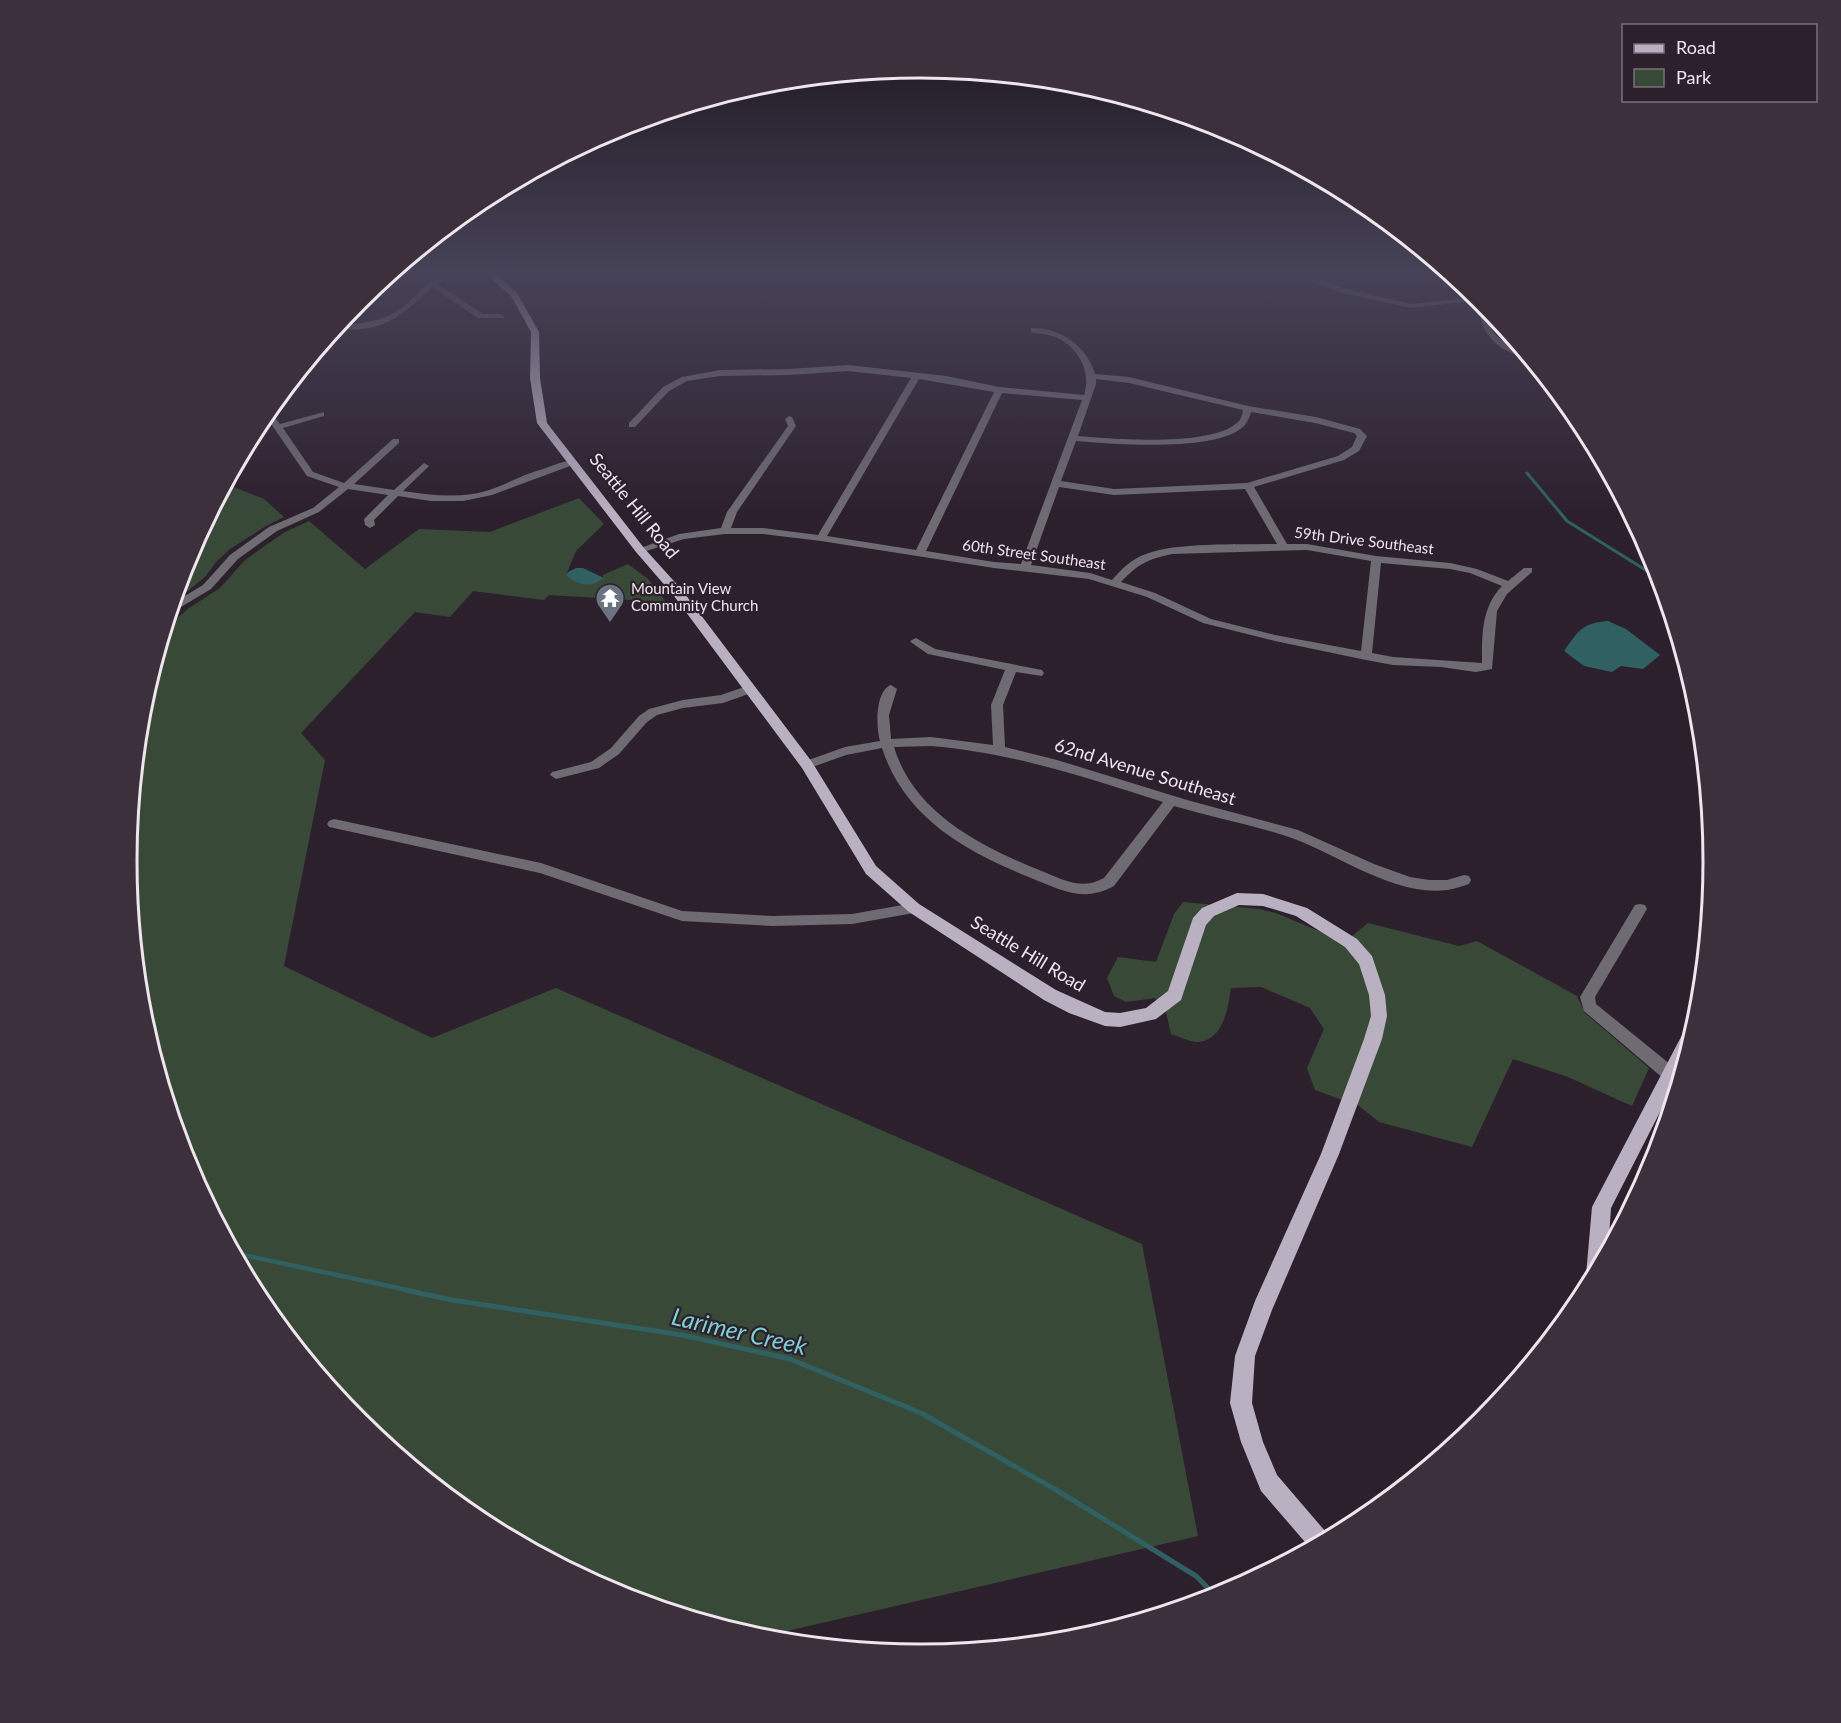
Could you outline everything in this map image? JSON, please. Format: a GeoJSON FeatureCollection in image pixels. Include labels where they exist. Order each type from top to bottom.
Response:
{"type":"FeatureCollection","features":[{"type":"Feature","properties":{"kind":"main road","name":"Seattle Hill Road"},"geometry":{"type":"LineString","coordinates":[[535,352],[535,378],[542,423],[640,550],[678,593],[807,765],[871,870],[914,908],[1050,995],[1075,1008],[1105,1019],[1120,1020],[1150,1014],[1174,995],[1199,922],[1208,912],[1221,904],[1237,899],[1263,900],[1301,912],[1352,943],[1366,961],[1377,995],[1378,1016],[1373,1039],[1330,1154],[1262,1308],[1245,1356],[1242,1403],[1252,1442],[1269,1484],[1316,1537]]}},
{"type":"Feature","properties":{"kind":"main road"},"geometry":{"type":"LineString","coordinates":[[1598,1255],[1602,1207],[1679,1057]]}},
{"type":"Feature","properties":{"kind":"street"},"geometry":{"type":"LineString","coordinates":[[1025,567],[1093,376],[1079,352]]}},
{"type":"Feature","properties":{"kind":"street"},"geometry":{"type":"LineString","coordinates":[[632,425],[666,389],[685,378],[720,372],[789,372],[830,368],[917,375],[999,390],[1087,398]]}},
{"type":"Feature","properties":{"kind":"street"},"geometry":{"type":"LineString","coordinates":[[820,538],[917,375]]}},
{"type":"Feature","properties":{"kind":"street"},"geometry":{"type":"LineString","coordinates":[[1055,483],[1114,492],[1248,486],[1341,458],[1356,449],[1362,436],[1357,431],[1302,416],[1248,409],[1129,380],[1093,376]]}},
{"type":"Feature","properties":{"kind":"street"},"geometry":{"type":"LineString","coordinates":[[920,553],[999,390]]}},
{"type":"Feature","properties":{"kind":"street"},"geometry":{"type":"LineString","coordinates":[[1071,438],[1111,442],[1202,439],[1220,435],[1242,423],[1248,409]]}},
{"type":"Feature","properties":{"kind":"street"},"geometry":{"type":"LineString","coordinates":[[278,427],[321,414]]}},
{"type":"Feature","properties":{"kind":"street"},"geometry":{"type":"LineString","coordinates":[[725,531],[732,512],[792,426],[789,419]]}},
{"type":"Feature","properties":{"kind":"street"},"geometry":{"type":"LineString","coordinates":[[273,420],[310,474],[345,486],[393,494],[431,498],[463,498],[489,494],[535,474],[573,464]]}},
{"type":"Feature","properties":{"kind":"street"},"geometry":{"type":"LineString","coordinates":[[182,603],[207,587],[234,557],[273,529],[316,510],[396,441]]}},
{"type":"Feature","properties":{"kind":"street"},"geometry":{"type":"LineString","coordinates":[[370,525],[369,519],[424,466]]}},
{"type":"Feature","properties":{"kind":"street"},"geometry":{"type":"LineString","coordinates":[[1248,486],[1284,547]]}},
{"type":"Feature","properties":{"kind":"street","name":"60th Street Southeast"},"geometry":{"type":"LineString","coordinates":[[640,550],[683,536],[725,531],[763,531],[994,565],[1090,576],[1115,583],[1228,628],[1393,661],[1441,663],[1476,668],[1488,666],[1487,624],[1491,608],[1508,585]]}},
{"type":"Feature","properties":{"kind":"street","name":"59th Drive Southeast"},"geometry":{"type":"LineString","coordinates":[[1115,583],[1132,565],[1149,556],[1172,551],[1307,547],[1376,559],[1450,566],[1473,571],[1508,585]]}},
{"type":"Feature","properties":{"kind":"street"},"geometry":{"type":"LineString","coordinates":[[1366,656],[1376,559]]}},
{"type":"Feature","properties":{"kind":"street"},"geometry":{"type":"LineString","coordinates":[[1508,585],[1528,570]]}},
{"type":"Feature","properties":{"kind":"street"},"geometry":{"type":"LineString","coordinates":[[916,641],[932,652],[1038,673]]}},
{"type":"Feature","properties":{"kind":"street"},"geometry":{"type":"LineString","coordinates":[[999,749],[997,705],[1011,669]]}},
{"type":"Feature","properties":{"kind":"street"},"geometry":{"type":"LineString","coordinates":[[556,775],[595,765],[615,751],[643,719],[653,712],[683,704],[723,699],[750,689]]}},
{"type":"Feature","properties":{"kind":"street"},"geometry":{"type":"LineString","coordinates":[[891,689],[885,703],[882,722],[892,759],[907,785],[929,813],[957,837],[998,859],[1072,887],[1096,890],[1109,882],[1172,801]]}},
{"type":"Feature","properties":{"kind":"street","name":"62nd Avenue Southeast"},"geometry":{"type":"LineString","coordinates":[[807,765],[851,750],[887,743],[933,742],[999,749],[1093,774],[1172,801],[1293,834],[1403,880],[1446,885],[1464,879]]}},
{"type":"Feature","properties":{"kind":"street"},"geometry":{"type":"LineString","coordinates":[[334,824],[541,868],[682,916],[773,921],[852,919],[914,908]]}},
{"type":"Feature","properties":{"kind":"street"},"geometry":{"type":"LineString","coordinates":[[1640,909],[1587,998],[1589,1007],[1670,1074]]}},
{"type":"Feature","properties":{"kind":"green space"},"geometry":{"type":"Polygon","coordinates":[[[233,487],[264,499],[284,517],[230,549],[205,577],[185,593],[218,515],[233,487]]]}},
{"type":"Feature","properties":{"kind":"green space"},"geometry":{"type":"Polygon","coordinates":[[[579,498],[604,524],[576,551],[566,575],[603,578],[603,575],[628,564],[648,579],[666,602],[549,595],[544,600],[473,591],[450,617],[415,612],[301,733],[325,760],[284,966],[432,1038],[556,988],[1142,1244],[1198,1536],[782,1632],[718,1618],[621,1585],[574,1564],[485,1513],[404,1451],[366,1416],[331,1378],[269,1297],[218,1208],[197,1161],[164,1064],[152,1014],[144,964],[137,862],[144,759],[152,709],[164,659],[176,619],[220,588],[244,561],[285,532],[309,521],[365,569],[419,529],[490,532],[579,498]]]}},
{"type":"Feature","properties":{"kind":"green space"},"geometry":{"type":"Polygon","coordinates":[[[1183,902],[1259,909],[1276,913],[1319,931],[1351,937],[1368,923],[1459,946],[1477,941],[1577,996],[1585,1013],[1649,1068],[1632,1106],[1568,1077],[1513,1059],[1472,1147],[1379,1122],[1359,1106],[1315,1090],[1307,1068],[1324,1029],[1310,1008],[1261,987],[1231,988],[1226,1013],[1219,1029],[1207,1040],[1196,1042],[1171,1034],[1166,1012],[1155,998],[1126,1002],[1114,996],[1107,978],[1118,957],[1156,962],[1174,914],[1183,902]]]}},
{"type":"Feature","properties":{"kind":"shaded area"},"geometry":{"type":"Polygon","coordinates":[[[576,568],[583,568],[604,578],[590,584],[575,582],[566,575],[576,568]]]}},
{"type":"Feature","properties":{"kind":"shaded area"},"geometry":{"type":"Polygon","coordinates":[[[1608,621],[1626,629],[1660,655],[1643,669],[1621,666],[1612,672],[1584,666],[1564,651],[1573,638],[1586,626],[1608,621]]]}},
{"type":"Feature","properties":{"kind":"waterway"},"geometry":{"type":"LineString","coordinates":[[1527,473],[1567,521],[1647,571]]}},
{"type":"Feature","properties":{"kind":"waterway","name":"Larimer Creek"},"geometry":{"type":"LineString","coordinates":[[243,1255],[412,1291]]}},
{"type":"Feature","properties":{"kind":"waterway","name":"Larimer Creek"},"geometry":{"type":"LineString","coordinates":[[405,1290],[452,1300],[682,1335],[790,1359],[921,1413],[1058,1491],[1196,1576],[1209,1589]]}},
{"type":"Feature","properties":{"kind":"place","name":"Mountain View Community Church"},"geometry":{"type":"Point","coordinates":[610,624]}}]}
